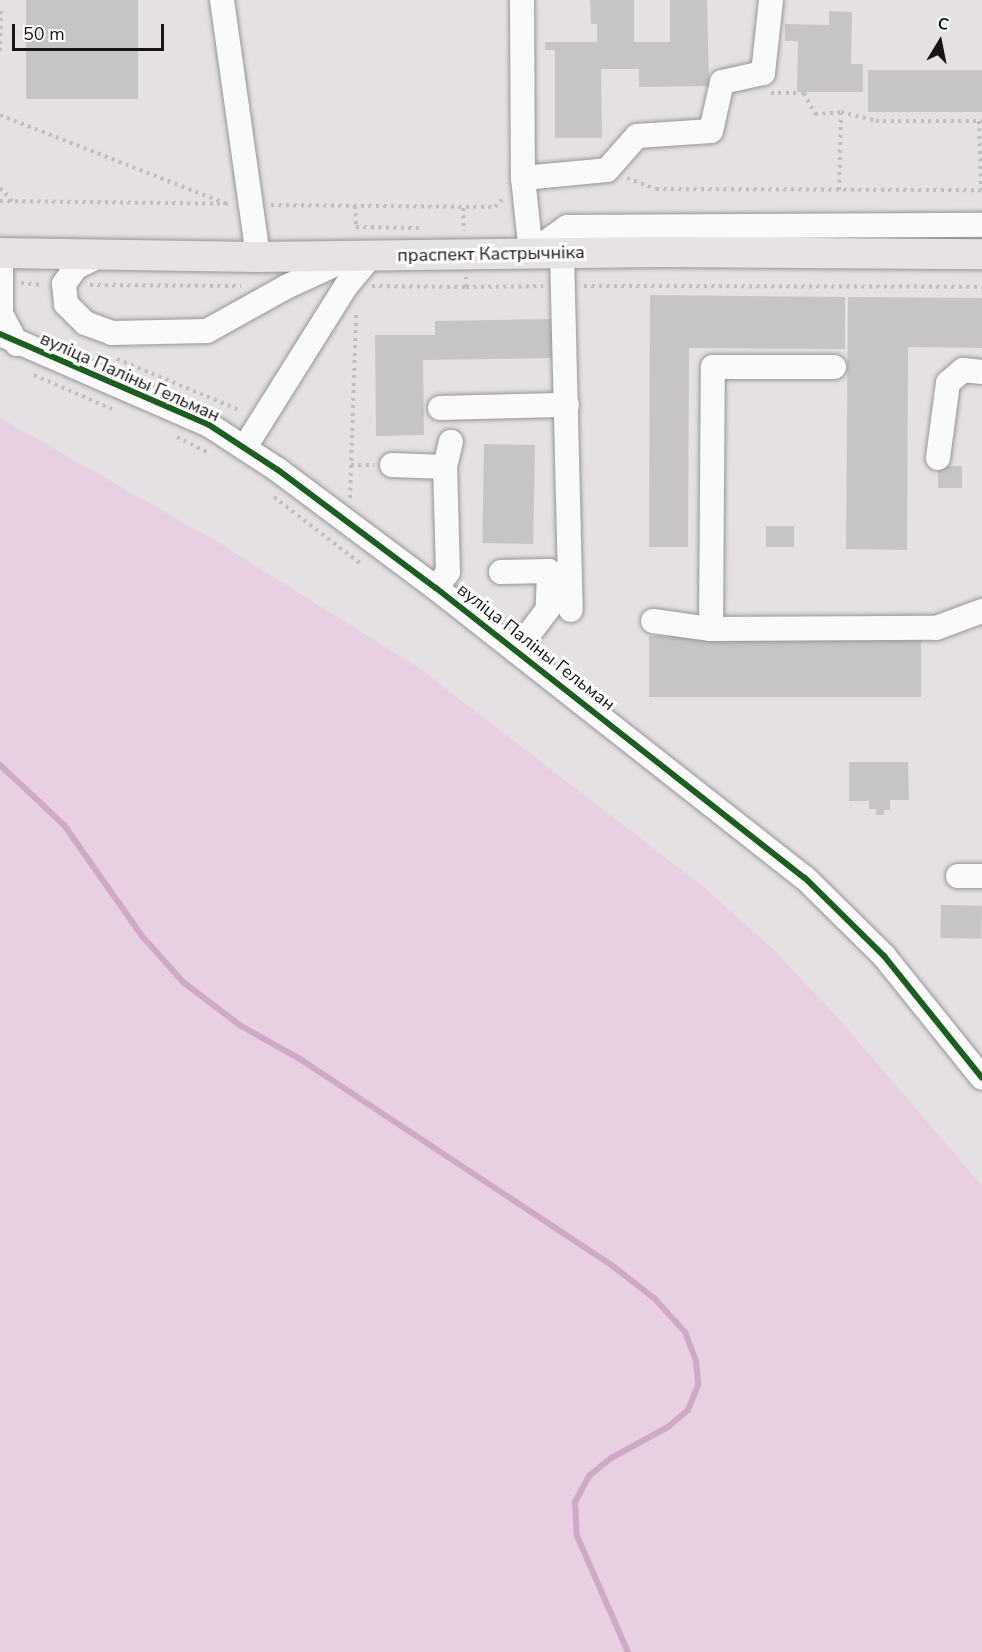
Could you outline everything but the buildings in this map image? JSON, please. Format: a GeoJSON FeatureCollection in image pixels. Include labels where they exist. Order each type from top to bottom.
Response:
{"type":"FeatureCollection","features":[{"type":"Feature","properties":{"kind":"main road","name":"праспект Кастрычніка"},"geometry":{"type":"LineString","coordinates":[[1,253],[258,257],[531,253],[982,254]]}},
{"type":"Feature","properties":{"kind":"street"},"geometry":{"type":"LineString","coordinates":[[222,0],[258,257]]}},
{"type":"Feature","properties":{"kind":"street"},"geometry":{"type":"LineString","coordinates":[[522,0],[523,178],[531,253],[567,227],[982,225]]}},
{"type":"Feature","properties":{"kind":"street"},"geometry":{"type":"LineString","coordinates":[[523,178],[607,170],[638,136],[711,131],[722,82],[763,73],[771,0]]}},
{"type":"Feature","properties":{"kind":"street","name":"вуліца Паліны Гельман"},"geometry":{"type":"LineString","coordinates":[[1,253],[1,314],[8,339],[209,425],[245,447],[436,588],[805,878],[884,956],[982,1078]]}},
{"type":"Feature","properties":{"kind":"street"},"geometry":{"type":"LineString","coordinates":[[562,253],[571,610]]}},
{"type":"Feature","properties":{"kind":"street"},"geometry":{"type":"LineString","coordinates":[[103,254],[76,267],[64,284],[66,304],[85,323],[112,333],[207,331],[286,287],[361,257]]}},
{"type":"Feature","properties":{"kind":"street"},"geometry":{"type":"LineString","coordinates":[[245,447],[346,286],[361,257]]}},
{"type":"Feature","properties":{"kind":"street"},"geometry":{"type":"LineString","coordinates":[[711,629],[714,367],[834,367]]}},
{"type":"Feature","properties":{"kind":"street"},"geometry":{"type":"LineString","coordinates":[[938,458],[948,383],[963,370],[982,372]]}},
{"type":"Feature","properties":{"kind":"street"},"geometry":{"type":"LineString","coordinates":[[440,408],[567,405]]}},
{"type":"Feature","properties":{"kind":"street"},"geometry":{"type":"LineString","coordinates":[[436,588],[448,572],[445,467],[451,442]]}},
{"type":"Feature","properties":{"kind":"street"},"geometry":{"type":"LineString","coordinates":[[392,465],[445,467]]}},
{"type":"Feature","properties":{"kind":"street"},"geometry":{"type":"LineString","coordinates":[[501,572],[549,572],[548,609],[516,651]]}},
{"type":"Feature","properties":{"kind":"street"},"geometry":{"type":"LineString","coordinates":[[653,621],[711,629],[936,628],[982,611]]}},
{"type":"Feature","properties":{"kind":"street"},"geometry":{"type":"LineString","coordinates":[[958,876],[982,876]]}},
{"type":"Feature","properties":{"kind":"path"},"geometry":{"type":"LineString","coordinates":[[0,51],[1,0]]}},
{"type":"Feature","properties":{"kind":"path"},"geometry":{"type":"LineString","coordinates":[[607,170],[656,189],[981,190],[981,121],[876,121],[841,112],[815,114],[804,93],[760,92],[763,73]]}},
{"type":"Feature","properties":{"kind":"path"},"geometry":{"type":"LineString","coordinates":[[839,190],[841,112]]}},
{"type":"Feature","properties":{"kind":"path"},"geometry":{"type":"LineString","coordinates":[[0,115],[228,204]]}},
{"type":"Feature","properties":{"kind":"path"},"geometry":{"type":"LineString","coordinates":[[0,188],[12,201]]}},
{"type":"Feature","properties":{"kind":"path"},"geometry":{"type":"LineString","coordinates":[[355,206],[356,227],[429,228]]}},
{"type":"Feature","properties":{"kind":"path"},"geometry":{"type":"LineString","coordinates":[[453,228],[464,228]]}},
{"type":"Feature","properties":{"kind":"path"},"geometry":{"type":"LineString","coordinates":[[622,284],[982,287]]}},
{"type":"Feature","properties":{"kind":"path"},"geometry":{"type":"LineString","coordinates":[[350,504],[356,310]]}},
{"type":"Feature","properties":{"kind":"path"},"geometry":{"type":"LineString","coordinates":[[120,360],[235,405],[246,414]]}},
{"type":"Feature","properties":{"kind":"path"},"geometry":{"type":"LineString","coordinates":[[27,371],[116,411]]}},
{"type":"Feature","properties":{"kind":"path"},"geometry":{"type":"LineString","coordinates":[[168,433],[218,459]]}},
{"type":"Feature","properties":{"kind":"path"},"geometry":{"type":"LineString","coordinates":[[271,495],[361,564]]}},
{"type":"Feature","properties":{"kind":"shaded area"},"geometry":{"type":"Polygon","coordinates":[[[0,418],[219,543],[419,668],[701,885],[772,948],[839,1019],[982,1186],[982,1652],[0,1652],[0,418]]]}},
{"type":"Feature","properties":{"kind":"waterway"},"geometry":{"type":"LineString","coordinates":[[0,765],[64,825],[142,936],[183,982],[241,1026],[300,1059],[614,1267],[654,1298],[685,1332],[696,1360],[698,1385],[688,1410],[668,1427],[611,1458],[589,1476],[575,1502],[577,1536],[628,1652]]}},
{"type":"Feature","properties":{"kind":"cycle path"},"geometry":{"type":"LineString","coordinates":[[0,334],[209,425],[278,470],[436,588],[805,878],[884,956],[982,1078]]}}]}
